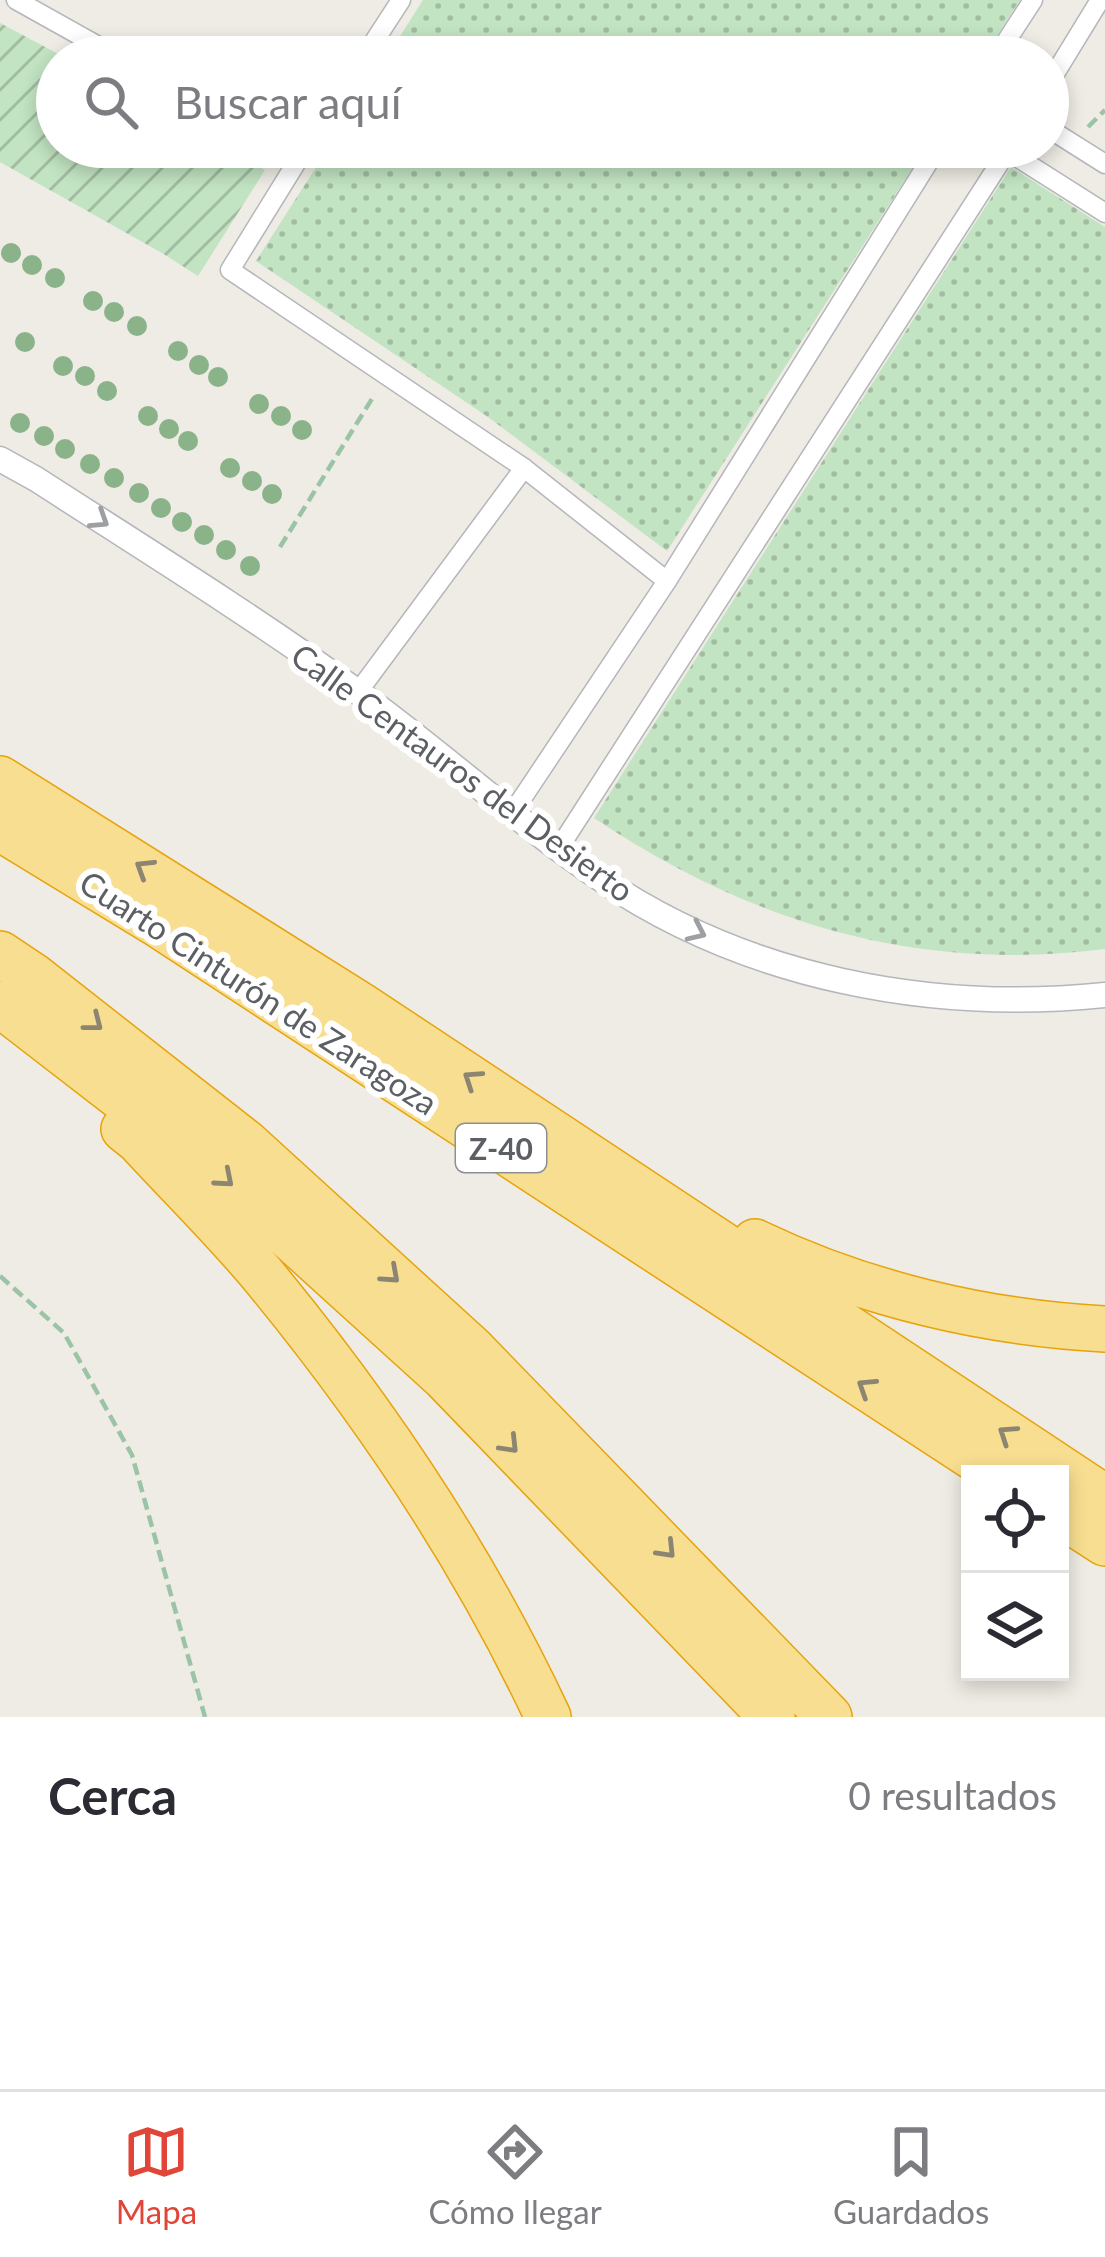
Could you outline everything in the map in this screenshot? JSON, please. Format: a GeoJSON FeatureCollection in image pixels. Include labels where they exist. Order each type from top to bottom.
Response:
{"type":"FeatureCollection","features":[{"type":"Feature","properties":{"kind":"highway"},"geometry":{"type":"LineString","coordinates":[[0,779],[360,1005],[1105,1498]]}},
{"type":"Feature","properties":{"kind":"highway","name":"Cuarto Cinturón de Zaragoza"},"geometry":{"type":"LineString","coordinates":[[0,827],[176,936],[985,1465]]}},
{"type":"Feature","properties":{"kind":"highway"},"geometry":{"type":"LineString","coordinates":[[0,954],[246,1143],[472,1348],[829,1717]]}},
{"type":"Feature","properties":{"kind":"highway"},"geometry":{"type":"LineString","coordinates":[[0,1004],[220,1174],[444,1377],[772,1717]]}},
{"type":"Feature","properties":{"kind":"highway"},"geometry":{"type":"LineString","coordinates":[[0,1028],[139,1141],[268,1281],[387,1436],[515,1646],[548,1717]]}},
{"type":"Feature","properties":{"kind":"highway"},"geometry":{"type":"LineString","coordinates":[[616,1174],[796,1262],[910,1299],[1047,1326],[1105,1329]]}},
{"type":"Feature","properties":{"kind":"highway"},"geometry":{"type":"LineString","coordinates":[[1069,1520],[1105,1543]]}},
{"type":"Feature","properties":{"kind":"street"},"geometry":{"type":"LineString","coordinates":[[16,0],[80,36]]}},
{"type":"Feature","properties":{"kind":"street"},"geometry":{"type":"LineString","coordinates":[[378,36],[401,0]]}},
{"type":"Feature","properties":{"kind":"street"},"geometry":{"type":"LineString","coordinates":[[1010,36],[1034,0]]}},
{"type":"Feature","properties":{"kind":"street"},"geometry":{"type":"LineString","coordinates":[[1069,51],[1100,0]]}},
{"type":"Feature","properties":{"kind":"street"},"geometry":{"type":"LineString","coordinates":[[1069,135],[1105,164]]}},
{"type":"Feature","properties":{"kind":"street"},"geometry":{"type":"LineString","coordinates":[[293,168],[230,270],[524,468],[667,581]]}},
{"type":"Feature","properties":{"kind":"street"},"geometry":{"type":"LineString","coordinates":[[513,812],[667,581],[925,168]]}},
{"type":"Feature","properties":{"kind":"street"},"geometry":{"type":"LineString","coordinates":[[559,848],[993,168]]}},
{"type":"Feature","properties":{"kind":"street"},"geometry":{"type":"LineString","coordinates":[[1036,168],[1105,213]]}},
{"type":"Feature","properties":{"kind":"street","name":"Calle Centauros del Desierto"},"geometry":{"type":"LineString","coordinates":[[0,459],[260,623],[358,692],[559,848],[615,888],[674,921],[726,946],[845,982],[979,1000],[1105,995]]}},
{"type":"Feature","properties":{"kind":"street"},"geometry":{"type":"LineString","coordinates":[[358,692],[524,468]]}},
{"type":"Feature","properties":{"kind":"path"},"geometry":{"type":"LineString","coordinates":[[1077,138],[1105,110]]}},
{"type":"Feature","properties":{"kind":"path"},"geometry":{"type":"LineString","coordinates":[[280,547],[387,374]]}},
{"type":"Feature","properties":{"kind":"path"},"geometry":{"type":"LineString","coordinates":[[0,1276],[64,1333],[132,1455],[205,1717]]}},
{"type":"Feature","properties":{"kind":"green space"},"geometry":{"type":"Polygon","coordinates":[[[423,0],[1020,0],[997,36],[400,36],[423,0]]]}},
{"type":"Feature","properties":{"kind":"green space"},"geometry":{"type":"Polygon","coordinates":[[[0,23],[36,42],[36,168],[265,170],[198,276],[0,162],[0,23]]]}},
{"type":"Feature","properties":{"kind":"green space"},"geometry":{"type":"Polygon","coordinates":[[[316,168],[913,168],[667,551],[488,417],[256,261],[316,168]]]}},
{"type":"Feature","properties":{"kind":"green space"},"geometry":{"type":"Polygon","coordinates":[[[1010,168],[1105,227],[1105,949],[1035,955],[968,953],[837,932],[714,886],[594,818],[1010,168]]]}}]}
